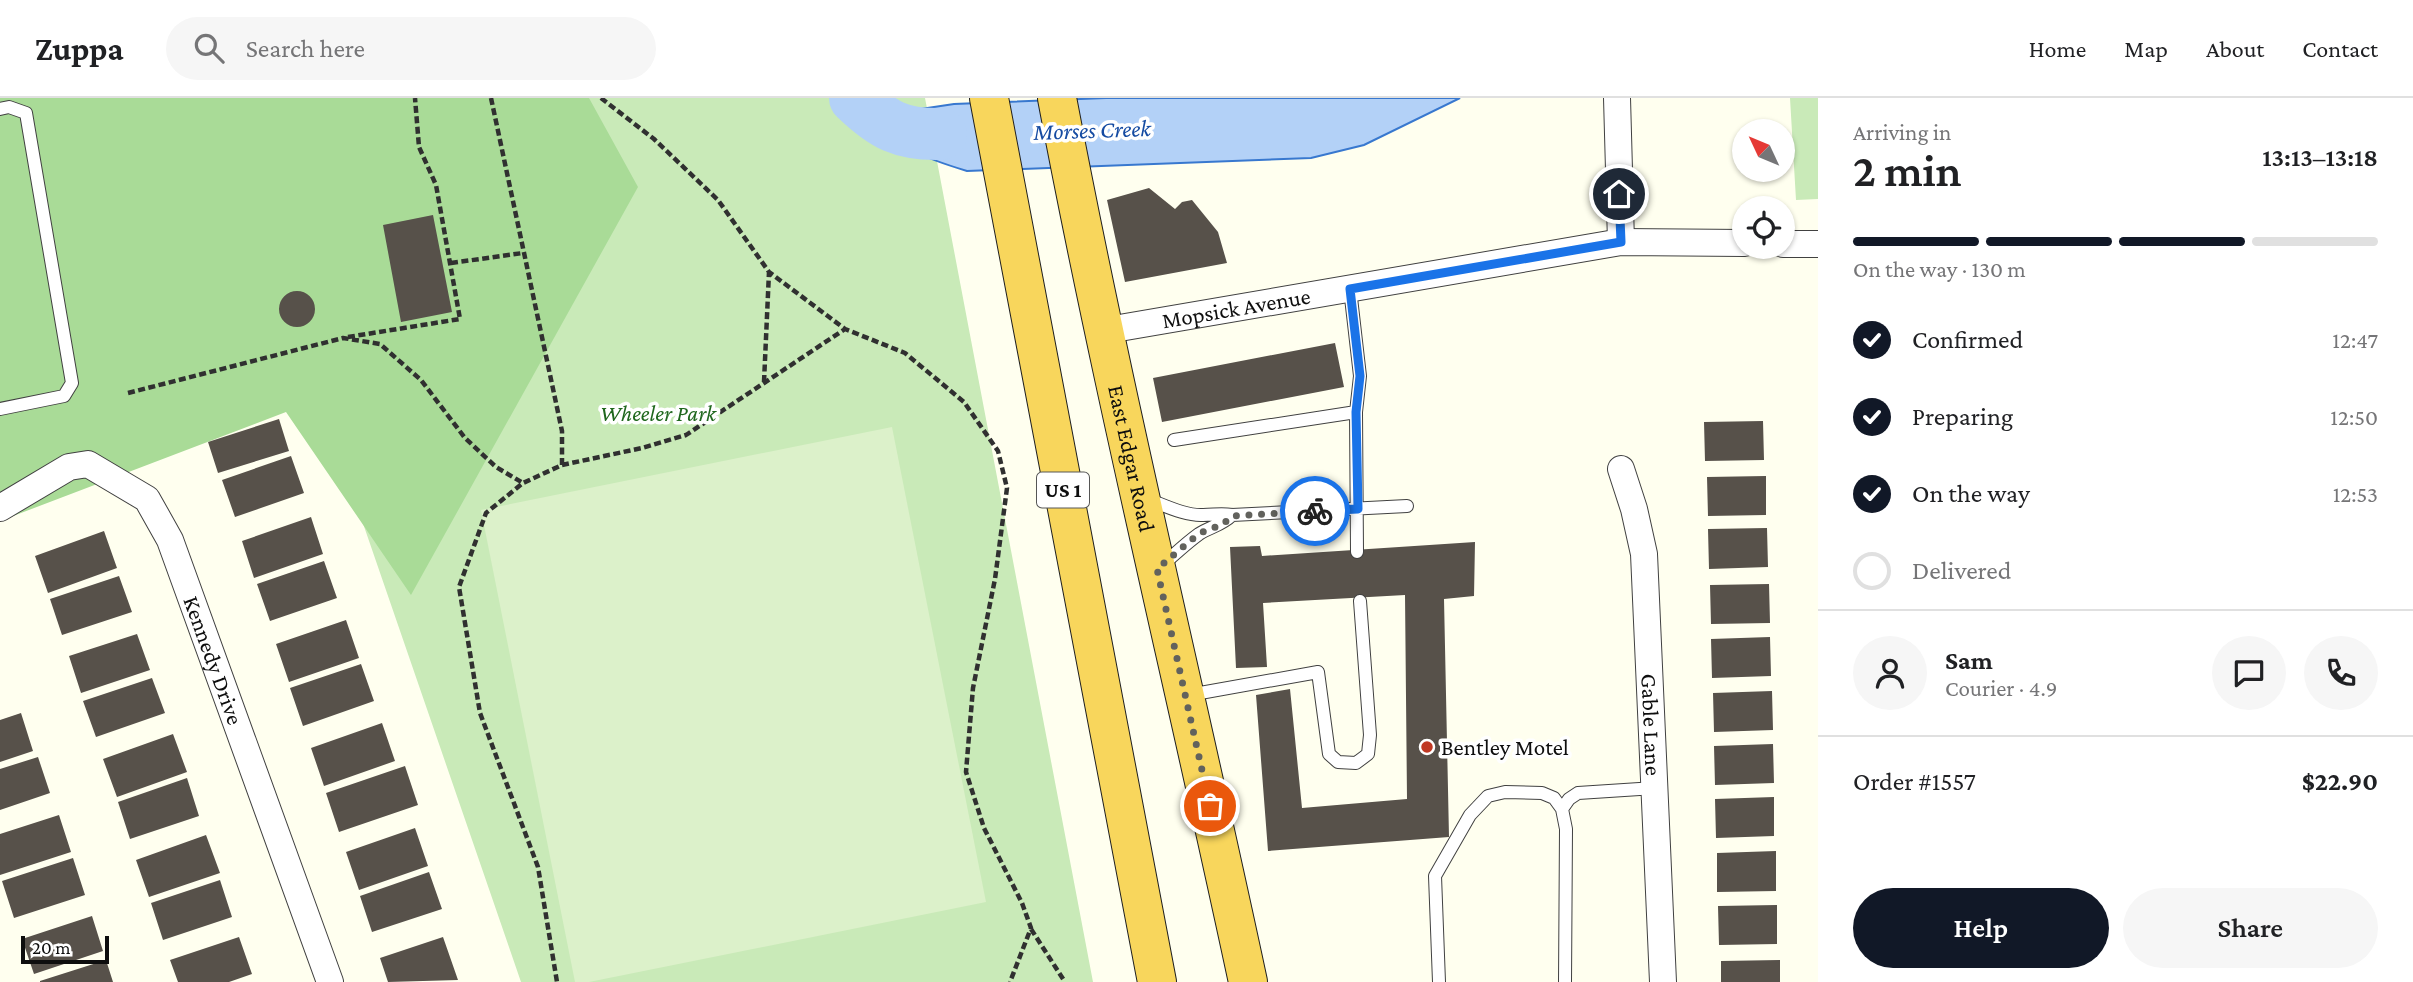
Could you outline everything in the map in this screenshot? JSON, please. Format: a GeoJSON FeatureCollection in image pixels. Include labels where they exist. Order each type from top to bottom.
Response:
{"type":"FeatureCollection","features":[{"type":"Feature","properties":{"kind":"highway","name":"US 1"},"geometry":{"type":"LineString","coordinates":[[989,98],[1157,982]]}},
{"type":"Feature","properties":{"kind":"highway","name":"East Edgar Road"},"geometry":{"type":"LineString","coordinates":[[1057,98],[1102,331],[1248,982]]}},
{"type":"Feature","properties":{"kind":"highway"},"geometry":{"type":"LineString","coordinates":[[1130,982],[1141,898]]}},
{"type":"Feature","properties":{"kind":"street"},"geometry":{"type":"LineString","coordinates":[[1616,98],[1621,242]]}},
{"type":"Feature","properties":{"kind":"street","name":"Mopsick Avenue"},"geometry":{"type":"LineString","coordinates":[[1102,331],[1621,242],[1732,243]]}},
{"type":"Feature","properties":{"kind":"street"},"geometry":{"type":"LineString","coordinates":[[1795,244],[1818,244]]}},
{"type":"Feature","properties":{"kind":"street","name":"Kennedy Drive"},"geometry":{"type":"LineString","coordinates":[[0,508],[69,467],[88,464],[147,499],[170,540],[330,982]]}},
{"type":"Feature","properties":{"kind":"street","name":"Gable Lane"},"geometry":{"type":"LineString","coordinates":[[1621,469],[1634,509],[1644,554],[1663,982]]}},
{"type":"Feature","properties":{"kind":"lane"},"geometry":{"type":"LineString","coordinates":[[0,109],[9,107],[26,113],[72,383],[64,396],[1,405]]}},
{"type":"Feature","properties":{"kind":"lane"},"geometry":{"type":"LineString","coordinates":[[1350,289],[1360,376],[1356,412],[1357,552]]}},
{"type":"Feature","properties":{"kind":"lane"},"geometry":{"type":"LineString","coordinates":[[1174,440],[1356,412]]}},
{"type":"Feature","properties":{"kind":"lane"},"geometry":{"type":"LineString","coordinates":[[1141,497],[1191,514],[1219,513],[1232,516],[1407,506]]}},
{"type":"Feature","properties":{"kind":"lane"},"geometry":{"type":"LineString","coordinates":[[1157,569],[1196,536],[1222,525],[1232,516]]}},
{"type":"Feature","properties":{"kind":"lane"},"geometry":{"type":"LineString","coordinates":[[1186,696],[1318,672],[1329,754],[1338,762],[1356,763],[1368,754],[1370,735],[1360,601]]}},
{"type":"Feature","properties":{"kind":"lane"},"geometry":{"type":"LineString","coordinates":[[1562,808],[1578,793],[1655,788]]}},
{"type":"Feature","properties":{"kind":"lane"},"geometry":{"type":"LineString","coordinates":[[1438,982],[1435,876],[1470,815],[1488,796],[1505,792],[1542,793],[1554,798],[1562,808],[1566,829],[1565,982]]}},
{"type":"Feature","properties":{"kind":"path"},"geometry":{"type":"LineString","coordinates":[[128,393],[344,338],[460,319],[436,186],[419,147],[415,98]]}},
{"type":"Feature","properties":{"kind":"path"},"geometry":{"type":"LineString","coordinates":[[491,98],[562,431],[562,465]]}},
{"type":"Feature","properties":{"kind":"path"},"geometry":{"type":"LineString","coordinates":[[601,98],[654,139],[718,200],[769,272],[845,328],[905,353],[964,402],[998,451],[1007,488],[995,579],[973,688],[966,772],[984,828],[1022,903],[1031,928],[1065,982]]}},
{"type":"Feature","properties":{"kind":"path"},"geometry":{"type":"LineString","coordinates":[[451,263],[523,253]]}},
{"type":"Feature","properties":{"kind":"path"},"geometry":{"type":"LineString","coordinates":[[764,383],[769,272]]}},
{"type":"Feature","properties":{"kind":"path"},"geometry":{"type":"LineString","coordinates":[[556,982],[538,867],[481,713],[459,587],[486,513],[523,483],[562,465],[642,448],[686,435],[845,328]]}},
{"type":"Feature","properties":{"kind":"path"},"geometry":{"type":"LineString","coordinates":[[344,338],[380,344],[421,380],[464,438],[495,467],[523,483]]}},
{"type":"Feature","properties":{"kind":"path"},"geometry":{"type":"LineString","coordinates":[[1010,982],[1031,928]]}},
{"type":"Feature","properties":{"kind":"green space","name":"Wheeler Park"},"geometry":{"type":"Polygon","coordinates":[[[0,98],[925,98],[1093,982],[521,982],[316,387],[0,98]]]}},
{"type":"Feature","properties":{"kind":"green space"},"geometry":{"type":"Polygon","coordinates":[[[0,98],[589,98],[638,187],[411,595],[286,412],[0,521],[0,98]]]}},
{"type":"Feature","properties":{"kind":"green space"},"geometry":{"type":"Polygon","coordinates":[[[1790,98],[1818,98],[1818,199],[1796,200],[1796,119],[1791,119],[1790,98]]]}},
{"type":"Feature","properties":{"kind":"green space"},"geometry":{"type":"Polygon","coordinates":[[[892,427],[986,902],[589,982],[575,982],[481,510],[892,427]]]}},
{"type":"Feature","properties":{"kind":"water"},"geometry":{"type":"Polygon","coordinates":[[[1106,98],[1460,98],[1364,145],[1311,158],[967,171],[916,152],[896,138],[874,116],[954,104],[1106,98]]]}},
{"type":"Feature","properties":{"kind":"building"},"geometry":{"type":"Polygon","coordinates":[[[1149,188],[1175,209],[1182,202],[1192,200],[1218,232],[1227,263],[1125,282],[1107,200],[1149,188]]]}},
{"type":"Feature","properties":{"kind":"building"},"geometry":{"type":"Polygon","coordinates":[[[433,215],[452,312],[401,322],[383,225],[433,215]]]}},
{"type":"Feature","properties":{"kind":"building"},"geometry":{"type":"Polygon","coordinates":[[[297,291],[310,296],[315,309],[310,322],[297,327],[284,322],[279,309],[284,296],[297,291]]]}},
{"type":"Feature","properties":{"kind":"building"},"geometry":{"type":"Polygon","coordinates":[[[1335,343],[1344,387],[1162,422],[1153,378],[1335,343]]]}},
{"type":"Feature","properties":{"kind":"building"},"geometry":{"type":"Polygon","coordinates":[[[279,419],[289,451],[218,473],[208,442],[279,419]]]}},
{"type":"Feature","properties":{"kind":"building"},"geometry":{"type":"Polygon","coordinates":[[[1763,421],[1764,460],[1705,461],[1704,422],[1763,421]]]}},
{"type":"Feature","properties":{"kind":"building"},"geometry":{"type":"Polygon","coordinates":[[[291,456],[304,493],[235,517],[222,480],[291,456]]]}},
{"type":"Feature","properties":{"kind":"building"},"geometry":{"type":"Polygon","coordinates":[[[1766,476],[1766,515],[1708,516],[1707,477],[1766,476]]]}},
{"type":"Feature","properties":{"kind":"building"},"geometry":{"type":"Polygon","coordinates":[[[311,517],[323,554],[254,578],[242,541],[311,517]]]}},
{"type":"Feature","properties":{"kind":"building"},"geometry":{"type":"Polygon","coordinates":[[[1767,528],[1768,567],[1709,569],[1708,529],[1767,528]]]}},
{"type":"Feature","properties":{"kind":"building"},"geometry":{"type":"Polygon","coordinates":[[[104,531],[117,568],[48,593],[35,556],[104,531]]]}},
{"type":"Feature","properties":{"kind":"building","name":"Bentley Motel"},"geometry":{"type":"Polygon","coordinates":[[[1475,542],[1474,596],[1444,599],[1449,837],[1268,851],[1256,695],[1290,689],[1302,808],[1407,799],[1405,595],[1263,603],[1267,667],[1236,668],[1230,547],[1260,546],[1262,556],[1475,542]]]}},
{"type":"Feature","properties":{"kind":"building"},"geometry":{"type":"Polygon","coordinates":[[[324,561],[337,598],[270,621],[257,584],[324,561]]]}},
{"type":"Feature","properties":{"kind":"building"},"geometry":{"type":"Polygon","coordinates":[[[119,576],[132,612],[62,635],[50,599],[119,576]]]}},
{"type":"Feature","properties":{"kind":"building"},"geometry":{"type":"Polygon","coordinates":[[[1769,584],[1770,623],[1711,624],[1710,585],[1769,584]]]}},
{"type":"Feature","properties":{"kind":"building"},"geometry":{"type":"Polygon","coordinates":[[[346,620],[359,658],[289,682],[276,644],[346,620]]]}},
{"type":"Feature","properties":{"kind":"building"},"geometry":{"type":"Polygon","coordinates":[[[137,634],[150,670],[81,693],[69,656],[137,634]]]}},
{"type":"Feature","properties":{"kind":"building"},"geometry":{"type":"Polygon","coordinates":[[[1770,637],[1771,676],[1712,678],[1711,639],[1770,637]]]}},
{"type":"Feature","properties":{"kind":"building"},"geometry":{"type":"Polygon","coordinates":[[[361,664],[374,701],[303,726],[290,688],[361,664]]]}},
{"type":"Feature","properties":{"kind":"building"},"geometry":{"type":"Polygon","coordinates":[[[152,678],[165,713],[96,737],[83,701],[152,678]]]}},
{"type":"Feature","properties":{"kind":"building"},"geometry":{"type":"Polygon","coordinates":[[[1772,691],[1773,730],[1714,732],[1713,693],[1772,691]]]}},
{"type":"Feature","properties":{"kind":"building"},"geometry":{"type":"Polygon","coordinates":[[[21,713],[33,751],[0,762],[0,720],[21,713]]]}},
{"type":"Feature","properties":{"kind":"building"},"geometry":{"type":"Polygon","coordinates":[[[382,723],[395,761],[324,786],[311,748],[382,723]]]}},
{"type":"Feature","properties":{"kind":"building"},"geometry":{"type":"Polygon","coordinates":[[[173,734],[187,772],[117,797],[103,759],[173,734]]]}},
{"type":"Feature","properties":{"kind":"building"},"geometry":{"type":"Polygon","coordinates":[[[1773,744],[1774,783],[1715,785],[1714,746],[1773,744]]]}},
{"type":"Feature","properties":{"kind":"building"},"geometry":{"type":"Polygon","coordinates":[[[38,757],[50,793],[0,810],[0,769],[38,757]]]}},
{"type":"Feature","properties":{"kind":"building"},"geometry":{"type":"Polygon","coordinates":[[[405,766],[418,805],[339,832],[326,793],[405,766]]]}},
{"type":"Feature","properties":{"kind":"building"},"geometry":{"type":"Polygon","coordinates":[[[187,778],[199,816],[130,839],[118,802],[187,778]]]}},
{"type":"Feature","properties":{"kind":"building"},"geometry":{"type":"Polygon","coordinates":[[[1774,797],[1774,836],[1716,838],[1715,799],[1774,797]]]}},
{"type":"Feature","properties":{"kind":"building"},"geometry":{"type":"Polygon","coordinates":[[[59,815],[71,852],[0,875],[0,834],[59,815]]]}},
{"type":"Feature","properties":{"kind":"building"},"geometry":{"type":"Polygon","coordinates":[[[415,828],[428,866],[359,890],[346,852],[415,828]]]}},
{"type":"Feature","properties":{"kind":"building"},"geometry":{"type":"Polygon","coordinates":[[[206,835],[220,873],[149,897],[136,860],[206,835]]]}},
{"type":"Feature","properties":{"kind":"building"},"geometry":{"type":"Polygon","coordinates":[[[1776,851],[1776,891],[1717,892],[1717,853],[1776,851]]]}},
{"type":"Feature","properties":{"kind":"building"},"geometry":{"type":"Polygon","coordinates":[[[73,858],[85,895],[14,918],[2,881],[73,858]]]}},
{"type":"Feature","properties":{"kind":"building"},"geometry":{"type":"Polygon","coordinates":[[[429,872],[442,909],[372,932],[360,896],[429,872]]]}},
{"type":"Feature","properties":{"kind":"building"},"geometry":{"type":"Polygon","coordinates":[[[220,880],[232,917],[163,940],[151,903],[220,880]]]}},
{"type":"Feature","properties":{"kind":"building"},"geometry":{"type":"Polygon","coordinates":[[[1777,905],[1777,944],[1719,945],[1718,906],[1777,905]]]}},
{"type":"Feature","properties":{"kind":"building"},"geometry":{"type":"Polygon","coordinates":[[[92,916],[103,951],[34,974],[22,939],[92,916]]]}},
{"type":"Feature","properties":{"kind":"building"},"geometry":{"type":"Polygon","coordinates":[[[239,937],[252,974],[229,982],[178,982],[170,960],[239,937]]]}},
{"type":"Feature","properties":{"kind":"building"},"geometry":{"type":"Polygon","coordinates":[[[443,937],[458,980],[388,982],[380,958],[443,937]]]}},
{"type":"Feature","properties":{"kind":"building"},"geometry":{"type":"Polygon","coordinates":[[[106,960],[113,982],[40,982],[40,981],[106,960]]]}},
{"type":"Feature","properties":{"kind":"building"},"geometry":{"type":"Polygon","coordinates":[[[1780,960],[1780,982],[1721,982],[1721,961],[1780,960]]]}},
{"type":"Feature","properties":{"kind":"waterway","name":"Morses Creek"},"geometry":{"type":"LineString","coordinates":[[855,98],[894,127],[915,133],[941,134]]}},
{"type":"Feature","properties":{"kind":"way so far"},"geometry":{"type":"LineString","coordinates":[[1210,806],[1157,569],[1196,536],[1222,525],[1232,516],[1315,511]]}},
{"type":"Feature","properties":{"kind":"place","name":"Bentley Motel"},"geometry":{"type":"Point","coordinates":[1427,747]}},
{"type":"Feature","properties":{"kind":"route"},"geometry":{"type":"LineString","coordinates":[[1315,511],[1358,509],[1356,412],[1360,376],[1350,289],[1621,242],[1619,194]]}}]}
